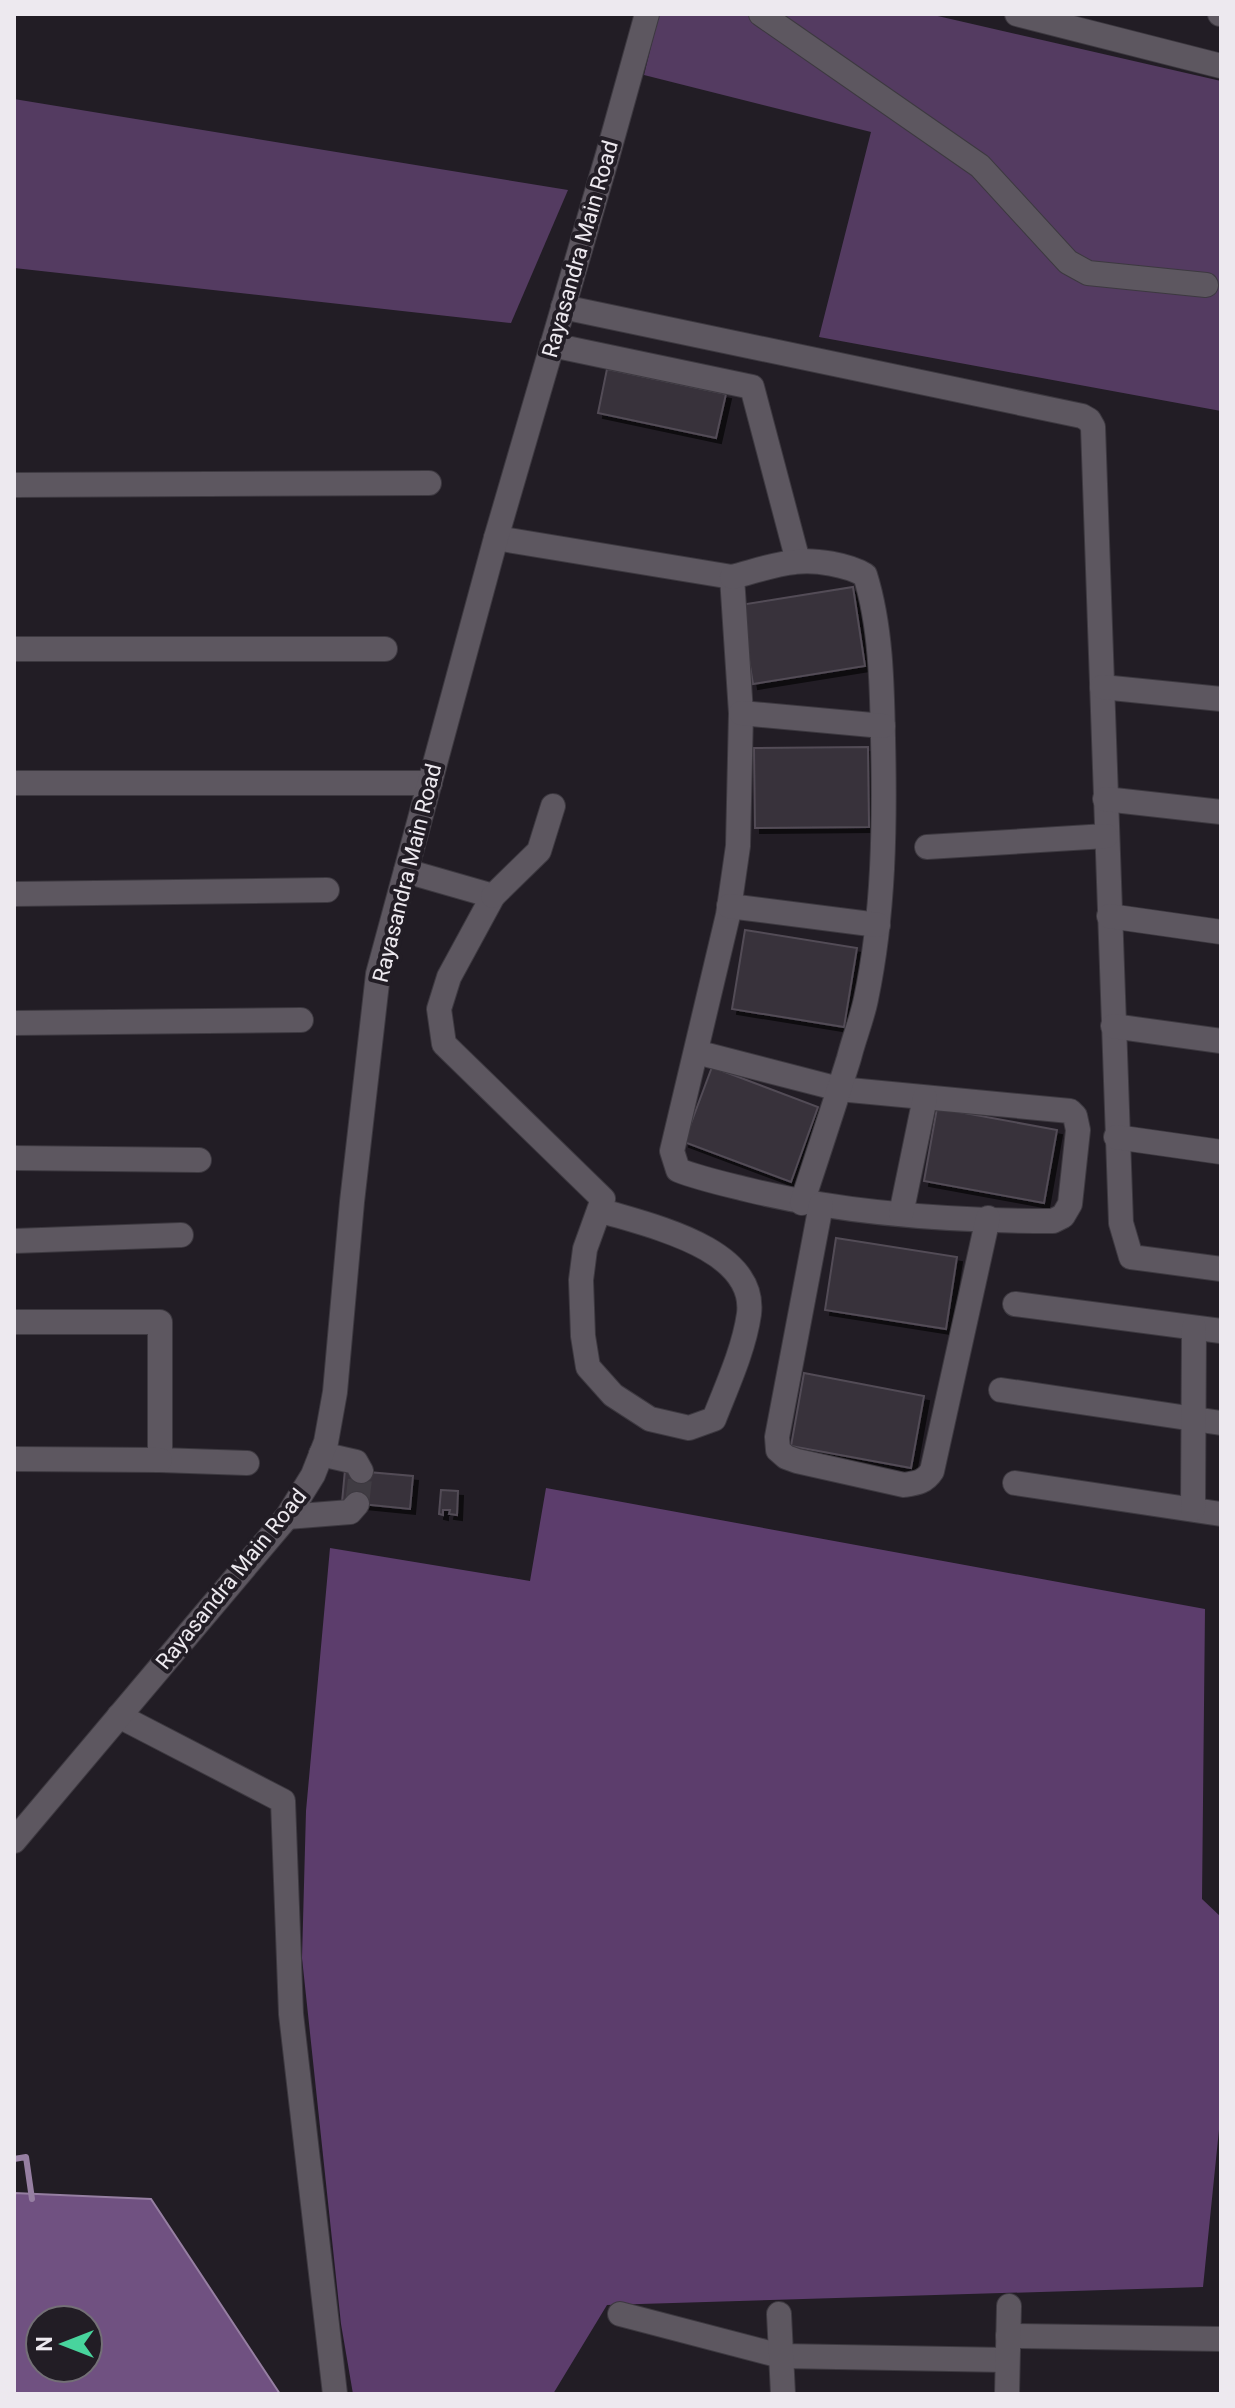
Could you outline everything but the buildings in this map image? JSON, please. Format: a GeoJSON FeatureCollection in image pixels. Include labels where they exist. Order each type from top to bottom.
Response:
{"type":"FeatureCollection","features":[{"type":"Feature","properties":{"kind":"street","name":"Rayasandra Main Road"},"geometry":{"type":"LineString","coordinates":[[14,1841],[287,1517],[313,1475],[326,1442],[335,1392],[352,1202],[378,974],[496,538],[647,14]]}},
{"type":"Feature","properties":{"kind":"street"},"geometry":{"type":"LineString","coordinates":[[761,14],[980,166],[1068,262],[1088,273],[1206,285]]}},
{"type":"Feature","properties":{"kind":"street"},"geometry":{"type":"LineString","coordinates":[[1033,16],[1221,66]]}},
{"type":"Feature","properties":{"kind":"street"},"geometry":{"type":"LineString","coordinates":[[563,307],[1082,416],[1089,420],[1093,427],[1121,1223],[1131,1257],[1221,1269]]}},
{"type":"Feature","properties":{"kind":"street"},"geometry":{"type":"LineString","coordinates":[[552,345],[752,387],[798,561]]}},
{"type":"Feature","properties":{"kind":"street"},"geometry":{"type":"LineString","coordinates":[[14,485],[429,483]]}},
{"type":"Feature","properties":{"kind":"street"},"geometry":{"type":"LineString","coordinates":[[496,538],[732,577],[798,561],[838,565],[865,575],[877,635],[883,726],[884,843],[878,925],[865,1001],[839,1089],[811,1204],[777,1437],[778,1450],[786,1457],[904,1485],[927,1479],[932,1471],[988,1218]]}},
{"type":"Feature","properties":{"kind":"street"},"geometry":{"type":"LineString","coordinates":[[696,1052],[839,1089],[1062,1109],[1075,1116],[1078,1130],[1070,1204],[1063,1216],[1053,1221],[901,1214],[811,1204],[697,1178],[678,1170],[672,1151],[729,906],[738,846],[741,713],[732,577]]}},
{"type":"Feature","properties":{"kind":"street"},"geometry":{"type":"LineString","coordinates":[[14,649],[385,649]]}},
{"type":"Feature","properties":{"kind":"street"},"geometry":{"type":"LineString","coordinates":[[1102,687],[1221,699]]}},
{"type":"Feature","properties":{"kind":"street"},"geometry":{"type":"LineString","coordinates":[[741,713],[883,726]]}},
{"type":"Feature","properties":{"kind":"street"},"geometry":{"type":"LineString","coordinates":[[14,783],[430,783]]}},
{"type":"Feature","properties":{"kind":"street"},"geometry":{"type":"LineString","coordinates":[[1105,799],[1221,812]]}},
{"type":"Feature","properties":{"kind":"street"},"geometry":{"type":"LineString","coordinates":[[553,806],[539,851],[493,896],[449,977],[439,1009],[444,1044],[603,1199],[599,1210],[585,1249],[581,1280],[583,1336],[588,1367],[613,1395],[650,1419],[689,1428],[714,1419],[749,1312],[739,1275],[723,1257],[669,1232],[599,1210]]}},
{"type":"Feature","properties":{"kind":"street"},"geometry":{"type":"LineString","coordinates":[[927,847],[1106,836]]}},
{"type":"Feature","properties":{"kind":"street"},"geometry":{"type":"LineString","coordinates":[[406,871],[493,896]]}},
{"type":"Feature","properties":{"kind":"street"},"geometry":{"type":"LineString","coordinates":[[14,894],[327,890]]}},
{"type":"Feature","properties":{"kind":"street"},"geometry":{"type":"LineString","coordinates":[[729,906],[878,925]]}},
{"type":"Feature","properties":{"kind":"street"},"geometry":{"type":"LineString","coordinates":[[1109,916],[1221,932]]}},
{"type":"Feature","properties":{"kind":"street"},"geometry":{"type":"LineString","coordinates":[[14,1023],[301,1020]]}},
{"type":"Feature","properties":{"kind":"street"},"geometry":{"type":"LineString","coordinates":[[1113,1026],[1221,1041]]}},
{"type":"Feature","properties":{"kind":"street"},"geometry":{"type":"LineString","coordinates":[[901,1214],[925,1098]]}},
{"type":"Feature","properties":{"kind":"street"},"geometry":{"type":"LineString","coordinates":[[1116,1137],[1221,1152]]}},
{"type":"Feature","properties":{"kind":"street"},"geometry":{"type":"LineString","coordinates":[[14,1158],[199,1160]]}},
{"type":"Feature","properties":{"kind":"street"},"geometry":{"type":"LineString","coordinates":[[14,1241],[181,1235]]}},
{"type":"Feature","properties":{"kind":"street"},"geometry":{"type":"LineString","coordinates":[[1015,1304],[1221,1331]]}},
{"type":"Feature","properties":{"kind":"street"},"geometry":{"type":"LineString","coordinates":[[14,1322],[160,1322],[160,1460]]}},
{"type":"Feature","properties":{"kind":"street"},"geometry":{"type":"LineString","coordinates":[[1193,1509],[1194,1328]]}},
{"type":"Feature","properties":{"kind":"street"},"geometry":{"type":"LineString","coordinates":[[1001,1390],[1221,1423]]}},
{"type":"Feature","properties":{"kind":"street"},"geometry":{"type":"LineString","coordinates":[[321,1454],[356,1462],[361,1471]]}},
{"type":"Feature","properties":{"kind":"street"},"geometry":{"type":"LineString","coordinates":[[14,1459],[247,1463]]}},
{"type":"Feature","properties":{"kind":"street"},"geometry":{"type":"LineString","coordinates":[[1015,1483],[1221,1514]]}},
{"type":"Feature","properties":{"kind":"street"},"geometry":{"type":"LineString","coordinates":[[287,1517],[350,1512],[357,1504]]}},
{"type":"Feature","properties":{"kind":"street"},"geometry":{"type":"LineString","coordinates":[[119,1716],[283,1801],[291,2014],[335,2394]]}},
{"type":"Feature","properties":{"kind":"street"},"geometry":{"type":"LineString","coordinates":[[1007,2394],[1009,2306]]}},
{"type":"Feature","properties":{"kind":"street"},"geometry":{"type":"LineString","coordinates":[[620,2314],[781,2356],[1221,2339]]}},
{"type":"Feature","properties":{"kind":"street"},"geometry":{"type":"LineString","coordinates":[[779,2314],[783,2394]]}},
{"type":"Feature","properties":{"kind":"shaded area"},"geometry":{"type":"Polygon","coordinates":[[[659,14],[929,14],[1221,81],[1221,411],[819,337],[871,132],[644,75],[659,14]]]}},
{"type":"Feature","properties":{"kind":"shaded area"},"geometry":{"type":"Polygon","coordinates":[[[14,99],[568,190],[511,323],[14,268],[14,99]]]}},
{"type":"Feature","properties":{"kind":"shaded area"},"geometry":{"type":"Polygon","coordinates":[[[546,1488],[1205,1609],[1202,1899],[1221,1917],[1221,2110],[1203,2287],[607,2305],[553,2394],[353,2394],[341,2324],[302,1958],[306,1811],[330,1548],[530,1581],[546,1488]]]}},
{"type":"Feature","properties":{"kind":"shaded area"},"geometry":{"type":"Polygon","coordinates":[[[14,2193],[151,2199],[280,2394],[14,2394],[14,2193]]]}},
{"type":"Feature","properties":{"kind":"waterway"},"geometry":{"type":"LineString","coordinates":[[14,2159],[26,2157],[32,2199]]}},
{"type":"Feature","properties":{"kind":"tunnel"},"geometry":{"type":"LineString","coordinates":[[357,1504],[361,1471]]}}]}
